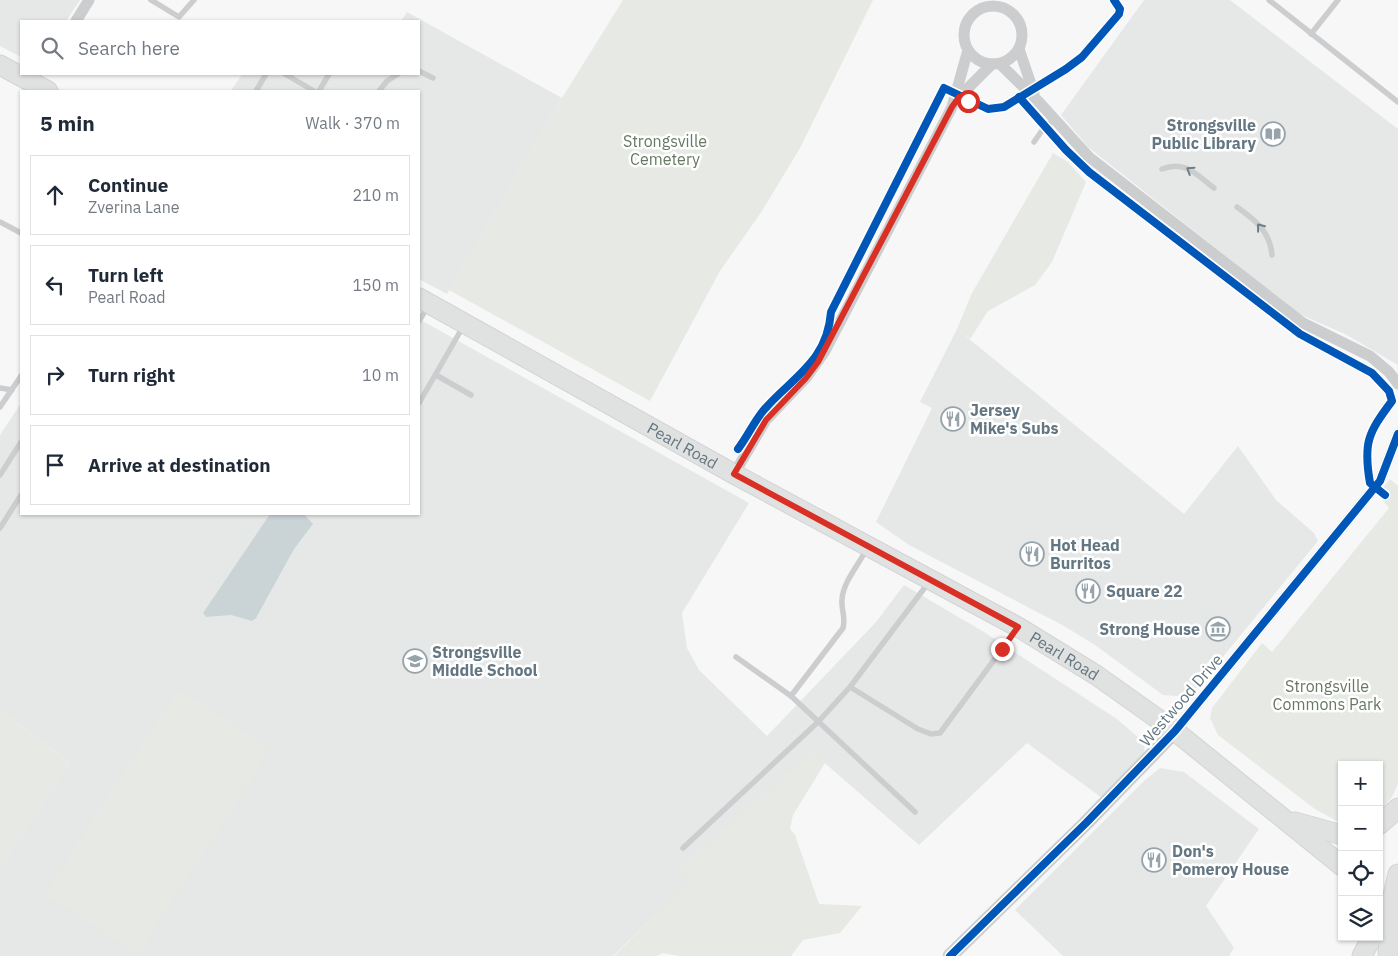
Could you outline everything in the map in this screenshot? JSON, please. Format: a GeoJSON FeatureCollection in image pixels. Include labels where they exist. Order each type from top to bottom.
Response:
{"type":"FeatureCollection","features":[{"type":"Feature","properties":{"kind":"main road"},"geometry":{"type":"LineString","coordinates":[[0,65],[20,73]]}},
{"type":"Feature","properties":{"kind":"main road"},"geometry":{"type":"LineString","coordinates":[[24,75],[43,83]]}},
{"type":"Feature","properties":{"kind":"main road","name":"Pearl Road"},"geometry":{"type":"LineString","coordinates":[[424,301],[734,474],[1018,627],[1096,674],[1175,731],[1338,863]]}},
{"type":"Feature","properties":{"kind":"main road"},"geometry":{"type":"LineString","coordinates":[[1383,821],[1398,808]]}},
{"type":"Feature","properties":{"kind":"main road"},"geometry":{"type":"LineString","coordinates":[[1281,817],[1315,829],[1338,834]]}},
{"type":"Feature","properties":{"kind":"main road"},"geometry":{"type":"LineString","coordinates":[[1383,916],[1398,874]]}},
{"type":"Feature","properties":{"kind":"main road"},"geometry":{"type":"LineString","coordinates":[[1388,956],[1389,903]]}},
{"type":"Feature","properties":{"kind":"main road"},"geometry":{"type":"LineString","coordinates":[[1362,956],[1370,941]]}},
{"type":"Feature","properties":{"kind":"street"},"geometry":{"type":"LineString","coordinates":[[77,20],[89,0]]}},
{"type":"Feature","properties":{"kind":"street"},"geometry":{"type":"LineString","coordinates":[[974,14],[976,0]]}},
{"type":"Feature","properties":{"kind":"street"},"geometry":{"type":"LineString","coordinates":[[734,474],[766,420],[806,378],[825,351],[952,107],[965,89],[996,64],[1009,60],[1019,49],[1023,38],[1022,30],[1015,15],[1002,4],[987,6],[974,14],[966,25],[964,34],[968,50],[952,107]]}},
{"type":"Feature","properties":{"kind":"street"},"geometry":{"type":"LineString","coordinates":[[1019,49],[1030,86],[1038,101]]}},
{"type":"Feature","properties":{"kind":"street"},"geometry":{"type":"LineString","coordinates":[[968,50],[979,61],[996,64],[1038,101],[1088,157],[1171,222],[1303,323],[1379,362],[1398,384]]}},
{"type":"Feature","properties":{"kind":"street","name":"Westwood Drive"},"geometry":{"type":"LineString","coordinates":[[950,956],[1086,823],[1175,731],[1380,481],[1398,434]]}},
{"type":"Feature","properties":{"kind":"lane"},"geometry":{"type":"LineString","coordinates":[[151,0],[179,16],[194,0]]}},
{"type":"Feature","properties":{"kind":"lane"},"geometry":{"type":"LineString","coordinates":[[1269,0],[1398,102]]}},
{"type":"Feature","properties":{"kind":"lane"},"geometry":{"type":"LineString","coordinates":[[1312,34],[1338,0]]}},
{"type":"Feature","properties":{"kind":"lane"},"geometry":{"type":"LineString","coordinates":[[420,72],[433,78]]}},
{"type":"Feature","properties":{"kind":"lane"},"geometry":{"type":"LineString","coordinates":[[257,90],[265,75]]}},
{"type":"Feature","properties":{"kind":"lane"},"geometry":{"type":"LineString","coordinates":[[287,75],[312,90]]}},
{"type":"Feature","properties":{"kind":"lane"},"geometry":{"type":"LineString","coordinates":[[320,90],[329,75]]}},
{"type":"Feature","properties":{"kind":"lane"},"geometry":{"type":"LineString","coordinates":[[380,90],[387,81],[396,75]]}},
{"type":"Feature","properties":{"kind":"lane"},"geometry":{"type":"LineString","coordinates":[[1034,142],[1043,129],[1054,120]]}},
{"type":"Feature","properties":{"kind":"lane"},"geometry":{"type":"LineString","coordinates":[[1162,169],[1173,165],[1188,167],[1214,188]]}},
{"type":"Feature","properties":{"kind":"lane"},"geometry":{"type":"LineString","coordinates":[[1237,207],[1262,228],[1271,245],[1272,255]]}},
{"type":"Feature","properties":{"kind":"lane"},"geometry":{"type":"LineString","coordinates":[[0,222],[20,232]]}},
{"type":"Feature","properties":{"kind":"lane"},"geometry":{"type":"LineString","coordinates":[[420,317],[424,301]]}},
{"type":"Feature","properties":{"kind":"lane"},"geometry":{"type":"LineString","coordinates":[[420,402],[465,324]]}},
{"type":"Feature","properties":{"kind":"lane"},"geometry":{"type":"LineString","coordinates":[[436,374],[471,395]]}},
{"type":"Feature","properties":{"kind":"lane"},"geometry":{"type":"LineString","coordinates":[[0,407],[20,378]]}},
{"type":"Feature","properties":{"kind":"lane"},"geometry":{"type":"LineString","coordinates":[[0,388],[12,390]]}},
{"type":"Feature","properties":{"kind":"lane"},"geometry":{"type":"LineString","coordinates":[[0,475],[20,444]]}},
{"type":"Feature","properties":{"kind":"lane"},"geometry":{"type":"LineString","coordinates":[[0,528],[20,497]]}},
{"type":"Feature","properties":{"kind":"lane"},"geometry":{"type":"LineString","coordinates":[[790,696],[843,628],[845,619],[842,598],[844,590],[865,552]]}},
{"type":"Feature","properties":{"kind":"lane"},"geometry":{"type":"LineString","coordinates":[[683,848],[818,722],[850,687],[931,580]]}},
{"type":"Feature","properties":{"kind":"lane"},"geometry":{"type":"LineString","coordinates":[[850,687],[918,729],[931,734],[940,733],[1018,627]]}},
{"type":"Feature","properties":{"kind":"lane"},"geometry":{"type":"LineString","coordinates":[[736,656],[790,696],[915,812]]}},
{"type":"Feature","properties":{"kind":"shaded area"},"geometry":{"type":"Polygon","coordinates":[[[0,0],[80,0],[67,20],[20,20],[20,56],[0,46],[0,0]]]}},
{"type":"Feature","properties":{"kind":"shaded area"},"geometry":{"type":"Polygon","coordinates":[[[1144,0],[1230,0],[1398,129],[1398,365],[1345,334],[1299,314],[1088,147],[1061,115],[1144,0]]]}},
{"type":"Feature","properties":{"kind":"shaded area"},"geometry":{"type":"Polygon","coordinates":[[[407,12],[562,98],[447,294],[420,280],[420,90],[232,90],[241,75],[420,75],[420,20],[402,20],[407,12]]]}},
{"type":"Feature","properties":{"kind":"shaded area","name":"Strongsville Middle School"},"geometry":{"type":"Polygon","coordinates":[[[420,320],[749,503],[682,613],[687,648],[699,670],[767,736],[876,622],[904,585],[984,632],[1117,719],[1145,743],[1144,753],[1102,798],[1027,743],[919,845],[812,752],[680,868],[692,880],[613,956],[0,956],[0,867],[70,762],[0,710],[0,435],[20,405],[20,515],[420,515],[420,320]]]}},
{"type":"Feature","properties":{"kind":"shaded area"},"geometry":{"type":"Polygon","coordinates":[[[957,329],[1184,514],[1238,446],[1276,500],[1314,533],[1318,541],[1198,687],[1177,696],[1163,695],[1095,645],[1064,626],[909,545],[876,522],[932,408],[920,402],[957,329]]]}},
{"type":"Feature","properties":{"kind":"shaded area"},"geometry":{"type":"Polygon","coordinates":[[[269,515],[305,515],[313,524],[294,549],[256,618],[252,621],[231,615],[206,617],[203,613],[269,515]]]}},
{"type":"Feature","properties":{"kind":"shaded area"},"geometry":{"type":"Polygon","coordinates":[[[1160,768],[1184,772],[1259,829],[1206,906],[1234,948],[1229,956],[1063,956],[1015,910],[1145,780],[1160,768]]]}},
{"type":"Feature","properties":{"kind":"green space","name":"Strongsville Cemetery"},"geometry":{"type":"Polygon","coordinates":[[[623,0],[873,0],[800,148],[762,211],[720,271],[650,401],[449,290],[562,98],[623,0]]]}},
{"type":"Feature","properties":{"kind":"green space"},"geometry":{"type":"Polygon","coordinates":[[[1053,153],[1068,162],[1086,182],[1052,262],[1035,285],[988,311],[970,339],[957,329],[972,293],[1053,153]]]}},
{"type":"Feature","properties":{"kind":"green space","name":"Strongsville Commons Park"},"geometry":{"type":"Polygon","coordinates":[[[1390,479],[1398,486],[1398,784],[1392,797],[1383,808],[1383,761],[1338,761],[1338,822],[1315,809],[1218,735],[1210,718],[1212,708],[1262,643],[1272,652],[1389,508],[1380,497],[1380,492],[1390,479]]]}},
{"type":"Feature","properties":{"kind":"green space"},"geometry":{"type":"Polygon","coordinates":[[[178,689],[271,749],[138,954],[45,894],[178,689]]]}},
{"type":"Feature","properties":{"kind":"green space"},"geometry":{"type":"Polygon","coordinates":[[[0,710],[70,762],[0,867],[0,710]]]}},
{"type":"Feature","properties":{"kind":"green space"},"geometry":{"type":"Polygon","coordinates":[[[812,751],[825,763],[793,815],[790,829],[795,835],[819,904],[862,906],[840,933],[803,940],[791,956],[679,956],[663,953],[657,956],[614,956],[691,880],[679,868],[812,751]]]}},
{"type":"Feature","properties":{"kind":"cycle path"},"geometry":{"type":"LineString","coordinates":[[738,449],[763,411],[806,368],[823,344],[831,312],[944,88],[988,109],[1004,107],[1082,57],[1119,14],[1120,9],[1114,0]]}},
{"type":"Feature","properties":{"kind":"cycle path"},"geometry":{"type":"LineString","coordinates":[[1019,97],[1066,150],[1089,172],[1300,334],[1372,373],[1389,391],[1392,401],[1377,422],[1369,439],[1367,458],[1370,483],[1385,495]]}},
{"type":"Feature","properties":{"kind":"cycle path"},"geometry":{"type":"LineString","coordinates":[[950,956],[1086,823],[1175,731],[1380,481],[1398,434]]}},
{"type":"Feature","properties":{"kind":"place","name":"Strongsville Public Library"},"geometry":{"type":"Point","coordinates":[1273,134]}},
{"type":"Feature","properties":{"kind":"place","name":"Jersey Mike's Subs"},"geometry":{"type":"Point","coordinates":[953,419]}},
{"type":"Feature","properties":{"kind":"place","name":"Hot Head Burritos"},"geometry":{"type":"Point","coordinates":[1032,554]}},
{"type":"Feature","properties":{"kind":"place","name":"Square 22"},"geometry":{"type":"Point","coordinates":[1088,591]}},
{"type":"Feature","properties":{"kind":"place","name":"Strong House"},"geometry":{"type":"Point","coordinates":[1218,629]}},
{"type":"Feature","properties":{"kind":"place","name":"Strongsville Middle School"},"geometry":{"type":"Point","coordinates":[415,661]}},
{"type":"Feature","properties":{"kind":"place","name":"Don's Pomeroy House"},"geometry":{"type":"Point","coordinates":[1154,860]}},
{"type":"Feature","properties":{"kind":"route"},"geometry":{"type":"LineString","coordinates":[[968,101],[959,97],[952,107],[825,351],[813,370],[776,408],[757,432],[734,474],[1018,627],[1002,649]]}}]}
